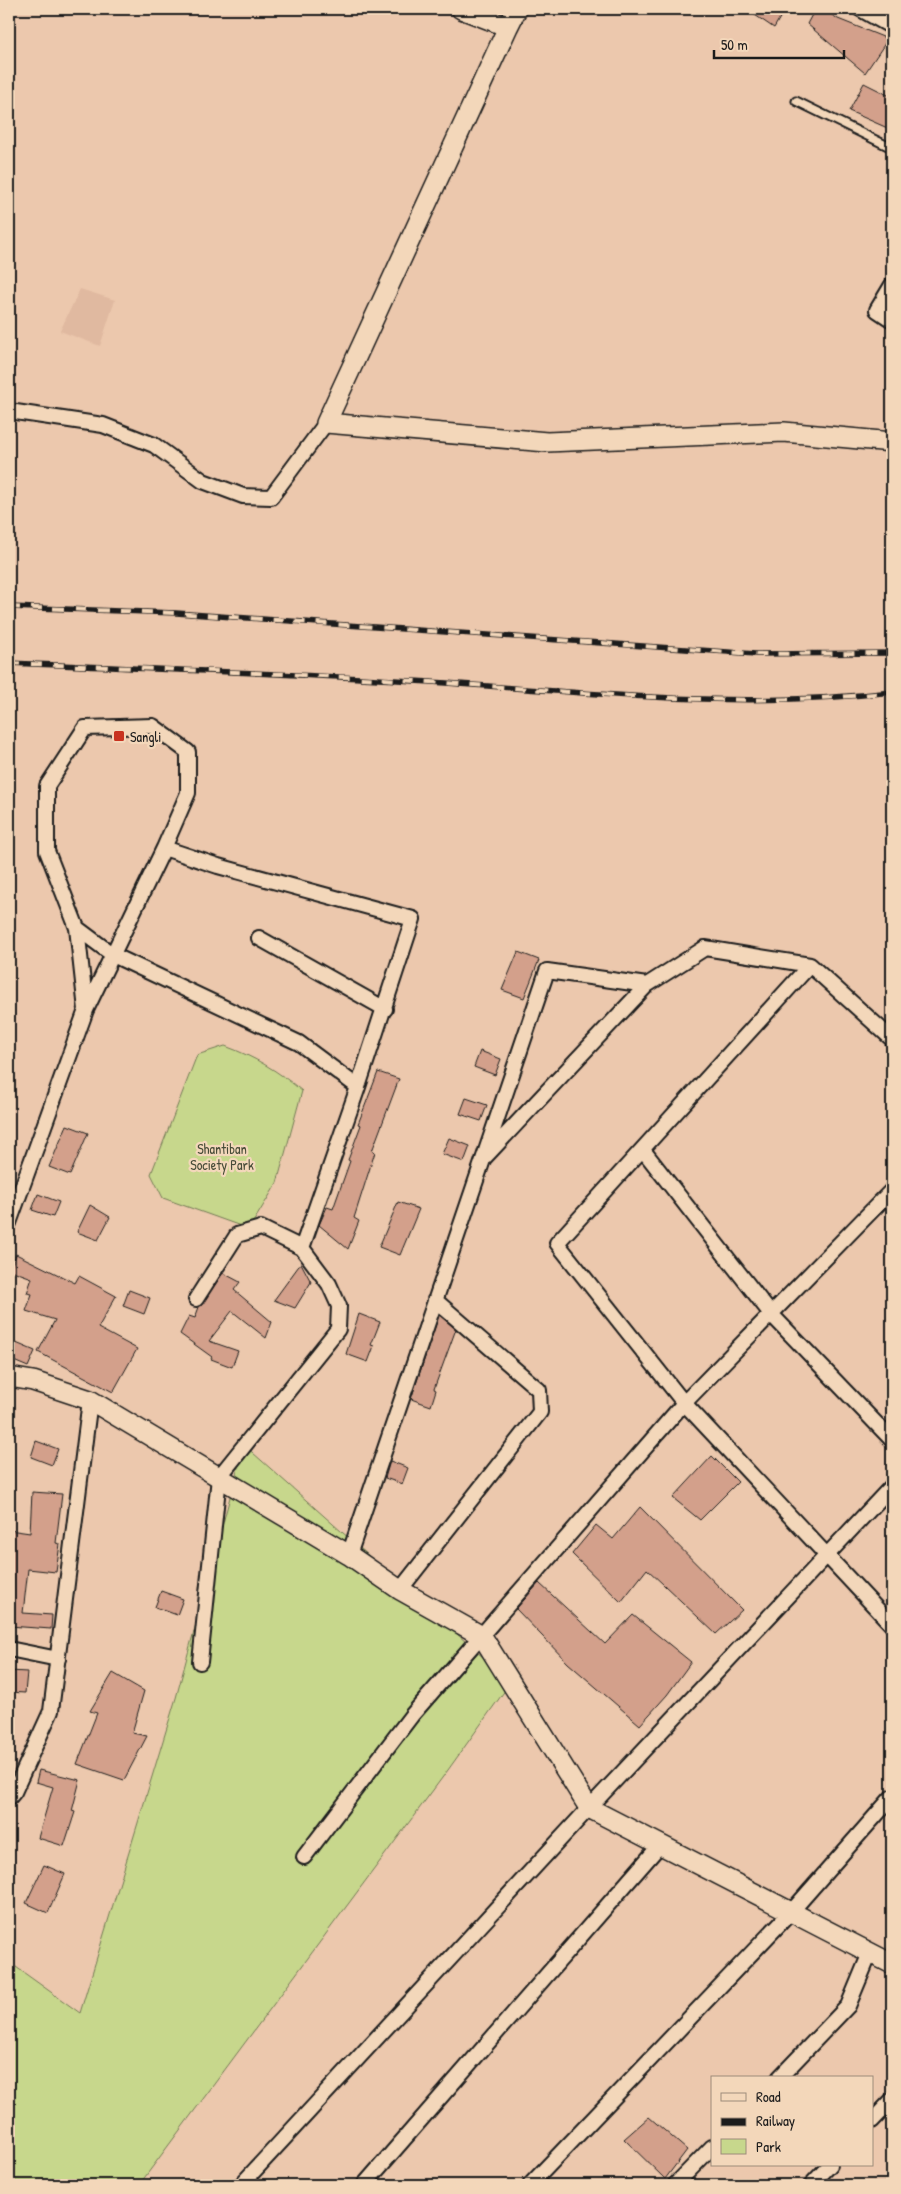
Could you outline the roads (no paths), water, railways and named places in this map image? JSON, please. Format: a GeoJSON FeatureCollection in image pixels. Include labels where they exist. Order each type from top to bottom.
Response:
{"type":"FeatureCollection","features":[{"type":"Feature","properties":{"kind":"main road"},"geometry":{"type":"LineString","coordinates":[[461,9],[508,28]]}},
{"type":"Feature","properties":{"kind":"main road"},"geometry":{"type":"LineString","coordinates":[[516,9],[326,423],[547,442],[784,432],[892,442]]}},
{"type":"Feature","properties":{"kind":"main road"},"geometry":{"type":"LineString","coordinates":[[9,1377],[33,1381],[90,1400],[349,1555],[400,1590],[482,1636],[589,1808],[892,1964]]}},
{"type":"Feature","properties":{"kind":"street"},"geometry":{"type":"LineString","coordinates":[[860,9],[892,26]]}},
{"type":"Feature","properties":{"kind":"street"},"geometry":{"type":"LineString","coordinates":[[892,285],[877,310],[892,320]]}},
{"type":"Feature","properties":{"kind":"street"},"geometry":{"type":"LineString","coordinates":[[9,410],[103,425],[154,445],[203,481],[244,496],[271,497],[326,423]]}},
{"type":"Feature","properties":{"kind":"street"},"geometry":{"type":"LineString","coordinates":[[9,1223],[86,1010],[164,848],[188,793],[188,752],[153,726],[85,728],[47,786],[47,851],[77,928],[86,1010]]}},
{"type":"Feature","properties":{"kind":"street"},"geometry":{"type":"LineString","coordinates":[[164,848],[218,866],[413,920],[385,1010],[302,1248]]}},
{"type":"Feature","properties":{"kind":"street"},"geometry":{"type":"LineString","coordinates":[[77,928],[113,955],[299,1043],[358,1088]]}},
{"type":"Feature","properties":{"kind":"street"},"geometry":{"type":"LineString","coordinates":[[259,938],[385,1010]]}},
{"type":"Feature","properties":{"kind":"street"},"geometry":{"type":"LineString","coordinates":[[482,1160],[647,985],[705,948],[810,965],[892,1039]]}},
{"type":"Feature","properties":{"kind":"street"},"geometry":{"type":"LineString","coordinates":[[810,965],[558,1244],[684,1403],[828,1554],[892,1625]]}},
{"type":"Feature","properties":{"kind":"street"},"geometry":{"type":"LineString","coordinates":[[349,1555],[547,971],[647,985]]}},
{"type":"Feature","properties":{"kind":"street"},"geometry":{"type":"LineString","coordinates":[[643,1150],[771,1314],[892,1440]]}},
{"type":"Feature","properties":{"kind":"street"},"geometry":{"type":"LineString","coordinates":[[304,1857],[412,1715],[684,1403],[892,1190]]}},
{"type":"Feature","properties":{"kind":"street"},"geometry":{"type":"LineString","coordinates":[[196,1299],[222,1255],[237,1235],[261,1228],[302,1248],[329,1284],[339,1306],[338,1329],[219,1477],[200,1662]]}},
{"type":"Feature","properties":{"kind":"street"},"geometry":{"type":"LineString","coordinates":[[400,1590],[540,1412],[539,1390],[435,1300]]}},
{"type":"Feature","properties":{"kind":"street"},"geometry":{"type":"LineString","coordinates":[[9,1798],[14,1792],[52,1711],[90,1400]]}},
{"type":"Feature","properties":{"kind":"street"},"geometry":{"type":"LineString","coordinates":[[241,2185],[589,1808],[892,1486]]}},
{"type":"Feature","properties":{"kind":"street"},"geometry":{"type":"LineString","coordinates":[[9,1649],[58,1659]]}},
{"type":"Feature","properties":{"kind":"street"},"geometry":{"type":"LineString","coordinates":[[530,2185],[791,1912],[892,1797]]}},
{"type":"Feature","properties":{"kind":"street"},"geometry":{"type":"LineString","coordinates":[[364,2185],[660,1845]]}},
{"type":"Feature","properties":{"kind":"street"},"geometry":{"type":"LineString","coordinates":[[781,2076],[848,2006],[870,1952]]}},
{"type":"Feature","properties":{"kind":"street"},"geometry":{"type":"LineString","coordinates":[[874,2119],[892,2100]]}},
{"type":"Feature","properties":{"kind":"street"},"geometry":{"type":"LineString","coordinates":[[675,2185],[711,2148]]}},
{"type":"Feature","properties":{"kind":"street"},"geometry":{"type":"LineString","coordinates":[[812,2185],[829,2166]]}},
{"type":"Feature","properties":{"kind":"lane"},"geometry":{"type":"LineString","coordinates":[[796,101],[892,148]]}},
{"type":"Feature","properties":{"kind":"railway"},"geometry":{"type":"LineString","coordinates":[[9,607],[176,613],[756,654],[892,653]]}},
{"type":"Feature","properties":{"kind":"railway"},"geometry":{"type":"LineString","coordinates":[[9,663],[378,679],[662,698],[777,699],[835,697],[892,692]]}},
{"type":"Feature","properties":{"kind":"place","name":"Sangli"},"geometry":{"type":"Point","coordinates":[119,736]}},
{"type":"Feature","properties":{"kind":"park label","name":"Shantiban Society Park"},"geometry":{"type":"Point","coordinates":[222,1156]}}]}
